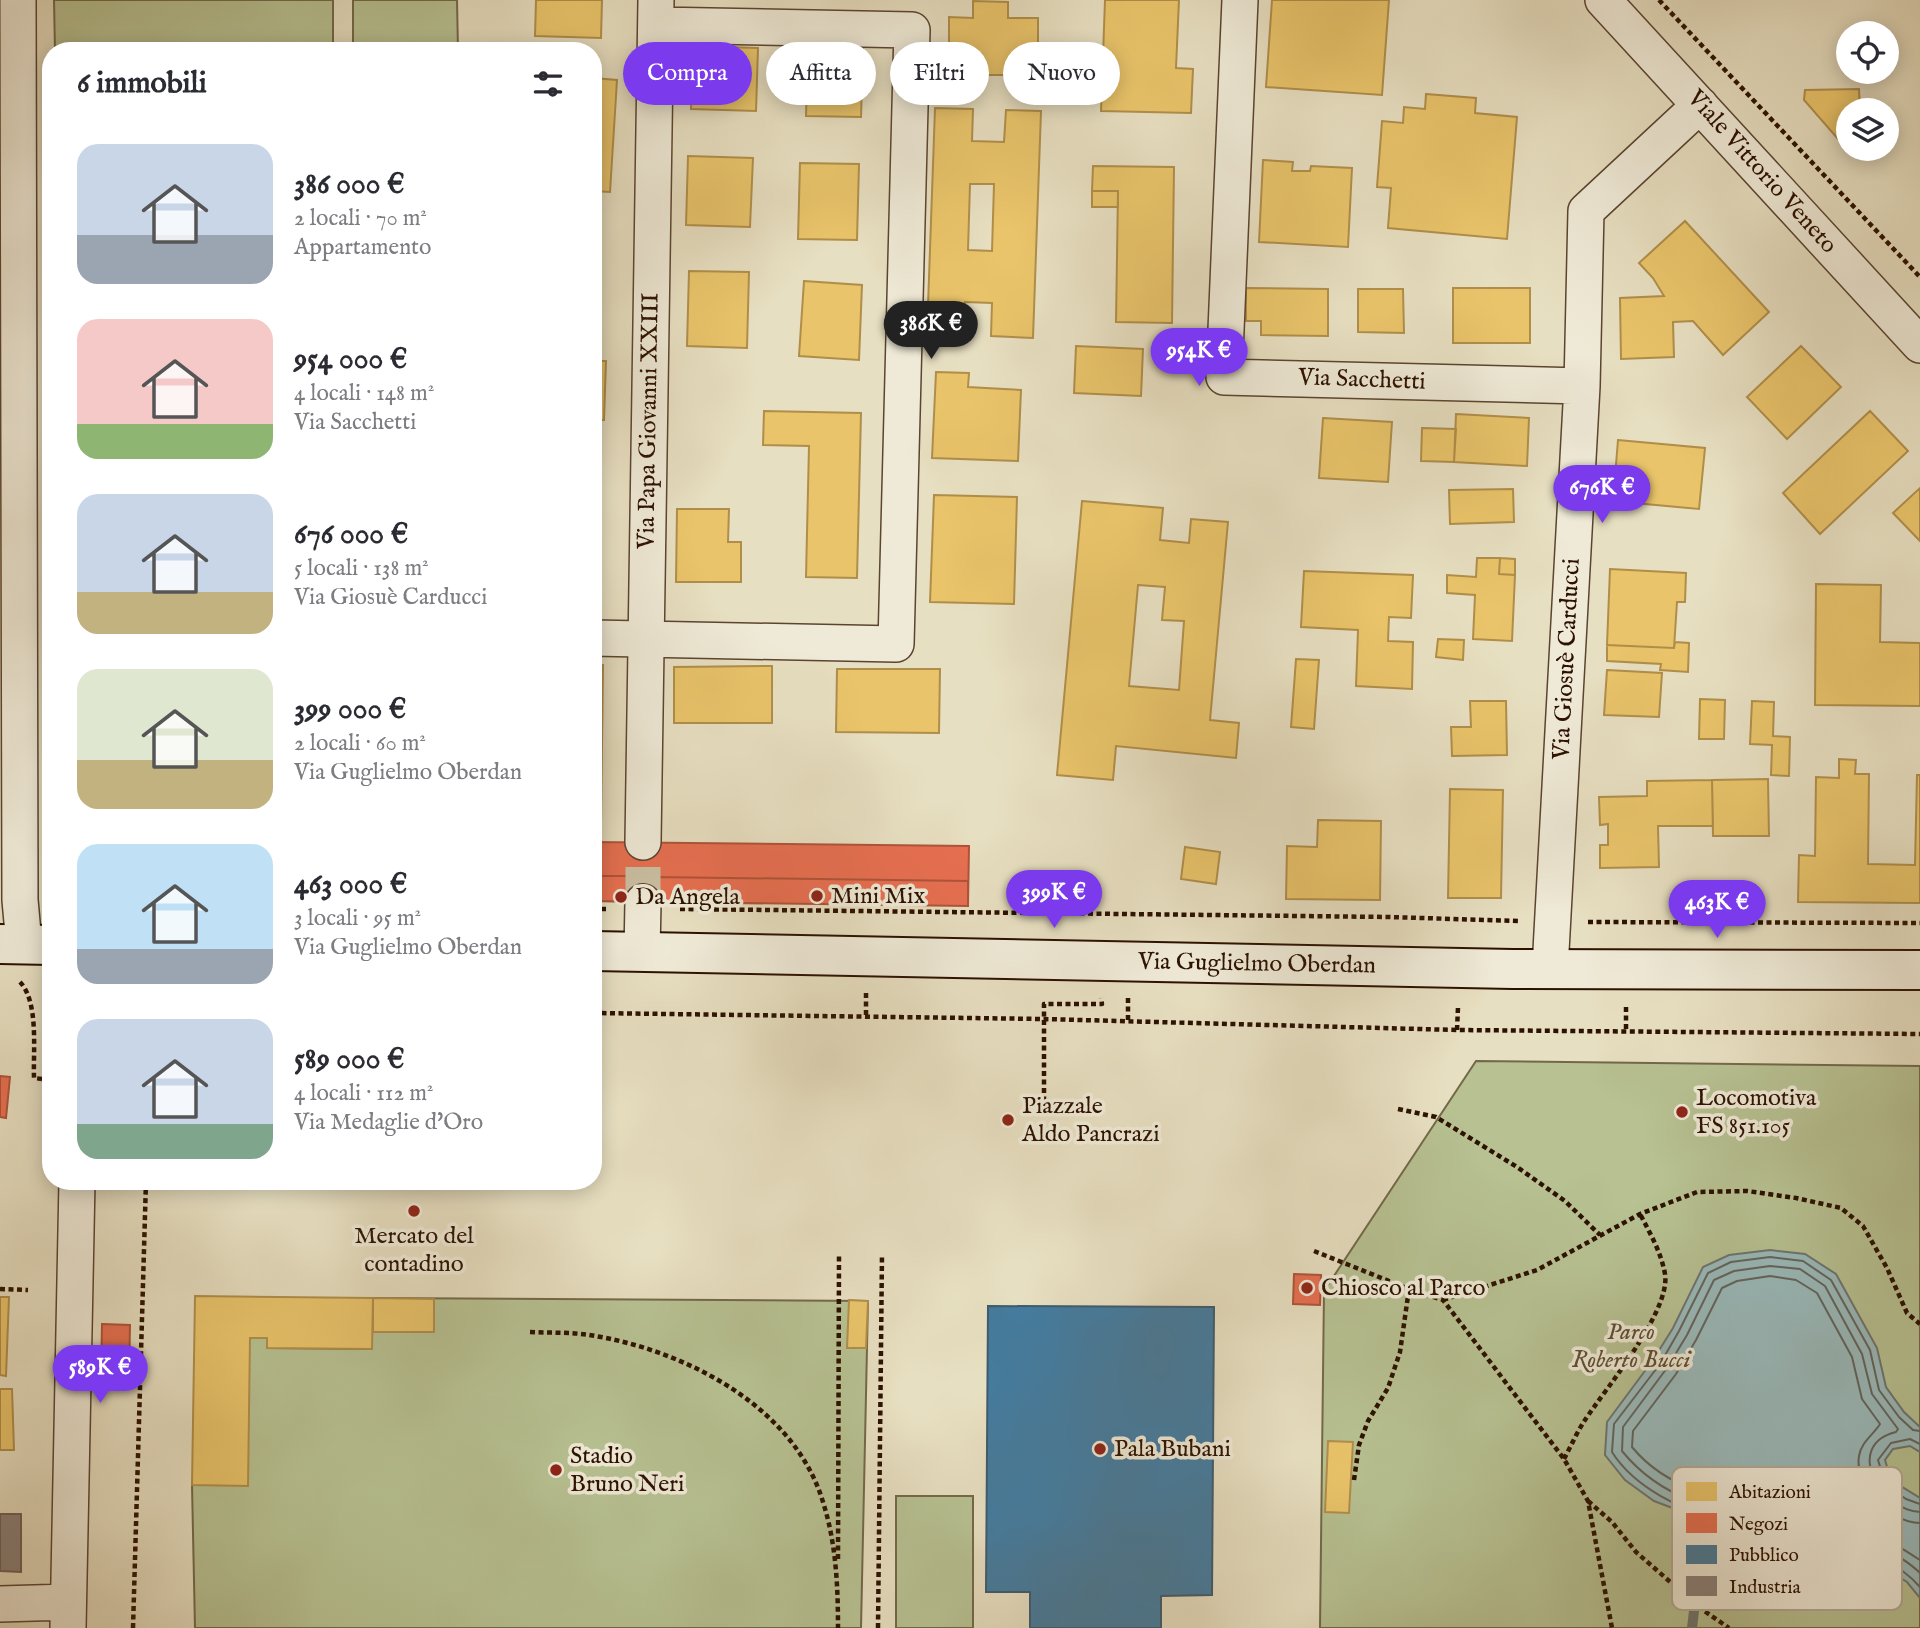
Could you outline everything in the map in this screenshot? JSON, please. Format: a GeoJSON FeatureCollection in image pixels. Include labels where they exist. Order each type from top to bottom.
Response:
{"type":"FeatureCollection","features":[{"type":"Feature","properties":{"kind":"main road","name":"Via Guglielmo Oberdan"},"geometry":{"type":"LineString","coordinates":[[602,951],[1550,969],[1920,970]]}},
{"type":"Feature","properties":{"kind":"street"},"geometry":{"type":"LineString","coordinates":[[18,0],[9,57],[10,453],[36,625],[10,873],[20,900],[25,944]]}},
{"type":"Feature","properties":{"kind":"street","name":"Via Sacchetti"},"geometry":{"type":"LineString","coordinates":[[1240,0],[1224,377],[1582,386]]}},
{"type":"Feature","properties":{"kind":"street","name":"Viale Vittorio Veneto"},"geometry":{"type":"LineString","coordinates":[[1603,0],[1920,345]]}},
{"type":"Feature","properties":{"kind":"street"},"geometry":{"type":"LineString","coordinates":[[602,638],[896,644],[912,30],[656,12]]}},
{"type":"Feature","properties":{"kind":"street","name":"Via Papa Giovanni XXIII"},"geometry":{"type":"LineString","coordinates":[[643,842],[656,12]]}},
{"type":"Feature","properties":{"kind":"street","name":"Via Giosuè Carducci"},"geometry":{"type":"LineString","coordinates":[[1550,969],[1582,386],[1586,211],[1700,104]]}},
{"type":"Feature","properties":{"kind":"street"},"geometry":{"type":"LineString","coordinates":[[642,952],[656,905]]}},
{"type":"Feature","properties":{"kind":"street"},"geometry":{"type":"LineString","coordinates":[[0,1604],[68,1615],[77,1190]]}},
{"type":"Feature","properties":{"kind":"path"},"geometry":{"type":"LineString","coordinates":[[1660,0],[1920,276]]}},
{"type":"Feature","properties":{"kind":"path"},"geometry":{"type":"LineString","coordinates":[[656,905],[1389,917],[1529,922]]}},
{"type":"Feature","properties":{"kind":"path"},"geometry":{"type":"LineString","coordinates":[[1575,922],[1920,923]]}},
{"type":"Feature","properties":{"kind":"path"},"geometry":{"type":"LineString","coordinates":[[18,981],[27,989],[32,1005],[34,1078],[42,1079]]}},
{"type":"Feature","properties":{"kind":"path"},"geometry":{"type":"LineString","coordinates":[[866,993],[866,1017]]}},
{"type":"Feature","properties":{"kind":"path"},"geometry":{"type":"LineString","coordinates":[[1128,997],[1128,1022]]}},
{"type":"Feature","properties":{"kind":"path"},"geometry":{"type":"LineString","coordinates":[[1457,1030],[1458,1001]]}},
{"type":"Feature","properties":{"kind":"path"},"geometry":{"type":"LineString","coordinates":[[1044,1110],[1044,1004],[1101,1004]]}},
{"type":"Feature","properties":{"kind":"path"},"geometry":{"type":"LineString","coordinates":[[1626,1004],[1626,1031]]}},
{"type":"Feature","properties":{"kind":"path"},"geometry":{"type":"LineString","coordinates":[[602,1013],[1043,1019],[1457,1030],[1920,1034]]}},
{"type":"Feature","properties":{"kind":"path"},"geometry":{"type":"LineString","coordinates":[[1398,1109],[1436,1117],[1517,1167],[1565,1201],[1600,1235]]}},
{"type":"Feature","properties":{"kind":"path"},"geometry":{"type":"LineString","coordinates":[[133,1628],[146,1190]]}},
{"type":"Feature","properties":{"kind":"path"},"geometry":{"type":"LineString","coordinates":[[1443,1300],[1537,1270],[1640,1214],[1698,1192],[1747,1191],[1841,1208],[1863,1226],[1887,1268],[1907,1312],[1920,1324]]}},
{"type":"Feature","properties":{"kind":"path"},"geometry":{"type":"LineString","coordinates":[[1564,1459],[1583,1424],[1637,1344],[1658,1307],[1665,1277],[1657,1248],[1640,1214]]}},
{"type":"Feature","properties":{"kind":"path"},"geometry":{"type":"LineString","coordinates":[[1314,1251],[1443,1300],[1564,1459],[1588,1501],[1612,1628]]}},
{"type":"Feature","properties":{"kind":"path"},"geometry":{"type":"LineString","coordinates":[[878,1628],[882,1254]]}},
{"type":"Feature","properties":{"kind":"path"},"geometry":{"type":"LineString","coordinates":[[838,1628],[839,1255]]}},
{"type":"Feature","properties":{"kind":"path"},"geometry":{"type":"LineString","coordinates":[[0,1289],[28,1290]]}},
{"type":"Feature","properties":{"kind":"path"},"geometry":{"type":"LineString","coordinates":[[1354,1480],[1359,1445],[1368,1421],[1388,1388],[1400,1352],[1409,1289]]}},
{"type":"Feature","properties":{"kind":"path"},"geometry":{"type":"LineString","coordinates":[[530,1332],[588,1335],[654,1350],[711,1375],[760,1408],[799,1451],[823,1500],[838,1571]]}},
{"type":"Feature","properties":{"kind":"path"},"geometry":{"type":"LineString","coordinates":[[1588,1501],[1612,1522],[1636,1552],[1672,1584]]}},
{"type":"Feature","properties":{"kind":"path"},"geometry":{"type":"LineString","coordinates":[[1703,1610],[1729,1628]]}},
{"type":"Feature","properties":{"kind":"green space"},"geometry":{"type":"Polygon","coordinates":[[[54,0],[333,0],[333,42],[55,42],[54,0]]]}},
{"type":"Feature","properties":{"kind":"green space"},"geometry":{"type":"Polygon","coordinates":[[[353,0],[457,0],[458,42],[353,42],[353,0]]]}},
{"type":"Feature","properties":{"kind":"green space","name":"Parco Roberto Bucci"},"geometry":{"type":"Polygon","coordinates":[[[1476,1061],[1920,1066],[1920,1628],[1320,1628],[1324,1291],[1476,1061]]]}},
{"type":"Feature","properties":{"kind":"green space","name":"Stadio Bruno Neri"},"geometry":{"type":"Polygon","coordinates":[[[373,1298],[868,1301],[861,1628],[195,1628],[192,1485],[250,1338],[267,1338],[268,1348],[371,1349],[373,1298]]]}},
{"type":"Feature","properties":{"kind":"green space"},"geometry":{"type":"Polygon","coordinates":[[[896,1496],[973,1496],[973,1628],[896,1628],[896,1496]]]}},
{"type":"Feature","properties":{"kind":"water"},"geometry":{"type":"Polygon","coordinates":[[[1770,1250],[1805,1254],[1836,1274],[1877,1348],[1886,1387],[1904,1412],[1920,1427],[1920,1452],[1910,1446],[1893,1449],[1885,1460],[1887,1467],[1672,1467],[1672,1508],[1654,1501],[1625,1480],[1605,1455],[1607,1422],[1673,1328],[1703,1267],[1729,1255],[1770,1250]]]}},
{"type":"Feature","properties":{"kind":"water"},"geometry":{"type":"Polygon","coordinates":[[[1902,1487],[1920,1498],[1920,1598],[1902,1579],[1902,1487]]]}},
{"type":"Feature","properties":{"kind":"building: Abitazioni"},"geometry":{"type":"Polygon","coordinates":[[[536,0],[602,0],[601,38],[535,36],[536,0]]]}},
{"type":"Feature","properties":{"kind":"building: Abitazioni"},"geometry":{"type":"Polygon","coordinates":[[[1105,0],[1179,0],[1176,68],[1193,69],[1191,113],[1101,111],[1101,105],[1120,105],[1120,42],[1103,42],[1105,0]]]}},
{"type":"Feature","properties":{"kind":"building: Abitazioni"},"geometry":{"type":"Polygon","coordinates":[[[1272,0],[1389,0],[1382,95],[1266,87],[1272,0]]]}},
{"type":"Feature","properties":{"kind":"building: Abitazioni"},"geometry":{"type":"Polygon","coordinates":[[[973,1],[1008,2],[1008,18],[1038,18],[1038,42],[1003,42],[1003,75],[989,75],[989,42],[949,42],[949,17],[973,18],[973,1]]]}},
{"type":"Feature","properties":{"kind":"building: Abitazioni"},"geometry":{"type":"Polygon","coordinates":[[[752,48],[758,48],[756,111],[691,109],[691,105],[752,105],[752,48]]]}},
{"type":"Feature","properties":{"kind":"building: Abitazioni"},"geometry":{"type":"Polygon","coordinates":[[[602,79],[617,80],[610,192],[602,192],[602,79]]]}},
{"type":"Feature","properties":{"kind":"building: Abitazioni"},"geometry":{"type":"Polygon","coordinates":[[[1859,89],[1859,98],[1836,98],[1836,137],[1804,100],[1805,90],[1859,89]]]}},
{"type":"Feature","properties":{"kind":"building: Abitazioni"},"geometry":{"type":"Polygon","coordinates":[[[1426,94],[1476,98],[1475,113],[1517,117],[1507,239],[1388,228],[1391,188],[1377,187],[1382,121],[1403,123],[1404,107],[1425,109],[1426,94]]]}},
{"type":"Feature","properties":{"kind":"building: Abitazioni"},"geometry":{"type":"Polygon","coordinates":[[[806,105],[861,105],[861,117],[806,116],[806,105]]]}},
{"type":"Feature","properties":{"kind":"building: Abitazioni"},"geometry":{"type":"Polygon","coordinates":[[[935,108],[973,109],[972,141],[1004,142],[1006,110],[1041,111],[1033,338],[991,336],[992,303],[965,302],[964,334],[927,334],[935,108]],[[970,184],[968,250],[992,251],[994,184],[970,184]]]}},
{"type":"Feature","properties":{"kind":"building: Abitazioni"},"geometry":{"type":"Polygon","coordinates":[[[688,156],[753,158],[750,227],[686,225],[688,156]]]}},
{"type":"Feature","properties":{"kind":"building: Abitazioni"},"geometry":{"type":"Polygon","coordinates":[[[1263,160],[1293,162],[1292,171],[1310,171],[1311,166],[1352,168],[1348,247],[1259,242],[1263,160]]]}},
{"type":"Feature","properties":{"kind":"building: Abitazioni"},"geometry":{"type":"Polygon","coordinates":[[[800,163],[859,164],[857,240],[798,239],[800,163]]]}},
{"type":"Feature","properties":{"kind":"building: Abitazioni"},"geometry":{"type":"Polygon","coordinates":[[[1093,166],[1174,167],[1172,323],[1116,322],[1118,191],[1092,191],[1093,166]]]}},
{"type":"Feature","properties":{"kind":"building: Abitazioni"},"geometry":{"type":"Polygon","coordinates":[[[1092,191],[1118,191],[1118,207],[1092,207],[1092,191]]]}},
{"type":"Feature","properties":{"kind":"building: Abitazioni"},"geometry":{"type":"Polygon","coordinates":[[[1685,221],[1769,312],[1723,355],[1693,321],[1673,322],[1674,357],[1621,359],[1620,298],[1664,296],[1653,278],[1639,263],[1685,221]]]}},
{"type":"Feature","properties":{"kind":"building: Abitazioni"},"geometry":{"type":"Polygon","coordinates":[[[689,271],[749,272],[747,348],[687,346],[689,271]]]}},
{"type":"Feature","properties":{"kind":"building: Abitazioni"},"geometry":{"type":"Polygon","coordinates":[[[804,281],[862,285],[859,360],[799,356],[804,281]]]}},
{"type":"Feature","properties":{"kind":"building: Abitazioni"},"geometry":{"type":"Polygon","coordinates":[[[1246,288],[1328,289],[1328,336],[1261,335],[1261,321],[1246,321],[1246,288]]]}},
{"type":"Feature","properties":{"kind":"building: Abitazioni"},"geometry":{"type":"Polygon","coordinates":[[[1453,288],[1530,288],[1530,343],[1453,343],[1453,288]]]}},
{"type":"Feature","properties":{"kind":"building: Abitazioni"},"geometry":{"type":"Polygon","coordinates":[[[1358,289],[1403,289],[1404,333],[1358,332],[1358,289]]]}},
{"type":"Feature","properties":{"kind":"building: Abitazioni"},"geometry":{"type":"Polygon","coordinates":[[[1076,346],[1143,349],[1141,396],[1074,393],[1076,346]]]}},
{"type":"Feature","properties":{"kind":"building: Abitazioni"},"geometry":{"type":"Polygon","coordinates":[[[1801,346],[1841,387],[1787,439],[1747,397],[1801,346]]]}},
{"type":"Feature","properties":{"kind":"building: Abitazioni"},"geometry":{"type":"Polygon","coordinates":[[[602,361],[606,361],[604,420],[602,361]]]}},
{"type":"Feature","properties":{"kind":"building: Abitazioni"},"geometry":{"type":"Polygon","coordinates":[[[936,372],[969,373],[968,387],[1021,390],[1018,461],[932,458],[936,372]]]}},
{"type":"Feature","properties":{"kind":"building: Abitazioni"},"geometry":{"type":"Polygon","coordinates":[[[764,411],[861,413],[857,578],[806,577],[809,446],[763,445],[764,411]]]}},
{"type":"Feature","properties":{"kind":"building: Abitazioni"},"geometry":{"type":"Polygon","coordinates":[[[1870,411],[1908,451],[1820,534],[1783,493],[1870,411]]]}},
{"type":"Feature","properties":{"kind":"building: Abitazioni"},"geometry":{"type":"Polygon","coordinates":[[[1456,414],[1529,418],[1527,466],[1454,462],[1456,414]]]}},
{"type":"Feature","properties":{"kind":"building: Abitazioni"},"geometry":{"type":"Polygon","coordinates":[[[1323,418],[1392,422],[1388,482],[1319,478],[1323,418]]]}},
{"type":"Feature","properties":{"kind":"building: Abitazioni"},"geometry":{"type":"Polygon","coordinates":[[[1422,428],[1456,429],[1454,462],[1421,461],[1422,428]]]}},
{"type":"Feature","properties":{"kind":"building: Abitazioni"},"geometry":{"type":"Polygon","coordinates":[[[1618,440],[1705,448],[1699,509],[1613,501],[1618,440]]]}},
{"type":"Feature","properties":{"kind":"building: Abitazioni"},"geometry":{"type":"Polygon","coordinates":[[[1920,488],[1920,541],[1893,513],[1920,488]]]}},
{"type":"Feature","properties":{"kind":"building: Abitazioni"},"geometry":{"type":"Polygon","coordinates":[[[1513,489],[1514,522],[1450,524],[1449,490],[1513,489]]]}},
{"type":"Feature","properties":{"kind":"building: Abitazioni"},"geometry":{"type":"Polygon","coordinates":[[[934,495],[1017,497],[1014,604],[930,602],[934,495]]]}},
{"type":"Feature","properties":{"kind":"building: Abitazioni"},"geometry":{"type":"Polygon","coordinates":[[[1082,501],[1163,508],[1160,540],[1189,543],[1191,519],[1228,522],[1210,720],[1239,723],[1236,758],[1116,746],[1113,780],[1057,775],[1082,501]],[[1138,585],[1129,686],[1179,690],[1184,621],[1162,620],[1165,587],[1138,585]]]}},
{"type":"Feature","properties":{"kind":"building: Abitazioni"},"geometry":{"type":"Polygon","coordinates":[[[677,509],[729,509],[728,542],[741,542],[741,582],[676,582],[677,509]]]}},
{"type":"Feature","properties":{"kind":"building: Abitazioni"},"geometry":{"type":"Polygon","coordinates":[[[1477,558],[1500,558],[1499,574],[1515,575],[1512,641],[1473,639],[1475,595],[1447,593],[1447,575],[1476,577],[1477,558]]]}},
{"type":"Feature","properties":{"kind":"building: Abitazioni"},"geometry":{"type":"Polygon","coordinates":[[[1500,558],[1515,559],[1515,575],[1499,574],[1500,558]]]}},
{"type":"Feature","properties":{"kind":"building: Abitazioni"},"geometry":{"type":"Polygon","coordinates":[[[1610,569],[1686,573],[1685,602],[1677,602],[1674,648],[1607,645],[1610,569]]]}},
{"type":"Feature","properties":{"kind":"building: Abitazioni"},"geometry":{"type":"Polygon","coordinates":[[[1304,571],[1413,575],[1411,618],[1389,617],[1388,641],[1413,642],[1412,689],[1356,686],[1358,630],[1301,627],[1304,571]]]}},
{"type":"Feature","properties":{"kind":"building: Abitazioni"},"geometry":{"type":"Polygon","coordinates":[[[1816,584],[1881,585],[1880,642],[1920,643],[1920,706],[1815,705],[1816,584]]]}},
{"type":"Feature","properties":{"kind":"building: Abitazioni"},"geometry":{"type":"Polygon","coordinates":[[[1438,639],[1464,640],[1463,660],[1436,657],[1438,639]]]}},
{"type":"Feature","properties":{"kind":"building: Abitazioni"},"geometry":{"type":"Polygon","coordinates":[[[1675,642],[1689,643],[1688,672],[1660,670],[1661,664],[1607,661],[1607,645],[1674,648],[1675,642]]]}},
{"type":"Feature","properties":{"kind":"building: Abitazioni"},"geometry":{"type":"Polygon","coordinates":[[[1296,659],[1319,660],[1314,729],[1291,727],[1296,659]]]}},
{"type":"Feature","properties":{"kind":"building: Abitazioni"},"geometry":{"type":"Polygon","coordinates":[[[602,665],[603,665],[602,745],[602,665]]]}},
{"type":"Feature","properties":{"kind":"building: Abitazioni"},"geometry":{"type":"Polygon","coordinates":[[[772,666],[772,723],[674,723],[674,667],[772,666]]]}},
{"type":"Feature","properties":{"kind":"building: Abitazioni"},"geometry":{"type":"Polygon","coordinates":[[[837,669],[940,669],[939,733],[836,732],[837,669]]]}},
{"type":"Feature","properties":{"kind":"building: Abitazioni"},"geometry":{"type":"Polygon","coordinates":[[[1607,670],[1662,673],[1659,717],[1604,715],[1607,670]]]}},
{"type":"Feature","properties":{"kind":"building: Abitazioni"},"geometry":{"type":"Polygon","coordinates":[[[1700,699],[1725,700],[1724,739],[1699,739],[1700,699]]]}},
{"type":"Feature","properties":{"kind":"building: Abitazioni"},"geometry":{"type":"Polygon","coordinates":[[[1470,701],[1506,701],[1507,755],[1452,756],[1451,727],[1471,727],[1470,701]]]}},
{"type":"Feature","properties":{"kind":"building: Abitazioni"},"geometry":{"type":"Polygon","coordinates":[[[1752,701],[1774,702],[1773,736],[1790,737],[1789,776],[1771,775],[1772,745],[1750,744],[1752,701]]]}},
{"type":"Feature","properties":{"kind":"building: Abitazioni"},"geometry":{"type":"Polygon","coordinates":[[[1839,759],[1856,760],[1855,774],[1869,774],[1868,864],[1915,865],[1917,775],[1920,775],[1920,903],[1798,902],[1799,855],[1815,856],[1816,777],[1839,778],[1839,759]]]}},
{"type":"Feature","properties":{"kind":"building: Abitazioni"},"geometry":{"type":"Polygon","coordinates":[[[1768,779],[1769,836],[1713,836],[1712,780],[1768,779]]]}},
{"type":"Feature","properties":{"kind":"building: Abitazioni"},"geometry":{"type":"Polygon","coordinates":[[[1712,780],[1713,826],[1658,826],[1659,867],[1600,868],[1600,845],[1608,845],[1608,824],[1600,825],[1599,797],[1647,796],[1647,781],[1712,780]]]}},
{"type":"Feature","properties":{"kind":"building: Abitazioni"},"geometry":{"type":"Polygon","coordinates":[[[1450,789],[1503,790],[1501,898],[1448,898],[1450,789]]]}},
{"type":"Feature","properties":{"kind":"building: Abitazioni"},"geometry":{"type":"Polygon","coordinates":[[[1318,820],[1381,821],[1380,900],[1286,899],[1287,846],[1317,847],[1318,820]]]}},
{"type":"Feature","properties":{"kind":"building: Abitazioni"},"geometry":{"type":"Polygon","coordinates":[[[634,842],[655,842],[655,893],[634,902],[634,842]]]}},
{"type":"Feature","properties":{"kind":"building: Abitazioni"},"geometry":{"type":"Polygon","coordinates":[[[1185,847],[1220,852],[1216,884],[1181,879],[1185,847]]]}},
{"type":"Feature","properties":{"kind":"building: Abitazioni"},"geometry":{"type":"Polygon","coordinates":[[[195,1296],[373,1298],[372,1349],[267,1348],[267,1338],[250,1338],[248,1486],[192,1485],[195,1296]]]}},
{"type":"Feature","properties":{"kind":"building: Abitazioni"},"geometry":{"type":"Polygon","coordinates":[[[0,1297],[9,1297],[6,1376],[0,1375],[0,1297]]]}},
{"type":"Feature","properties":{"kind":"building: Abitazioni"},"geometry":{"type":"Polygon","coordinates":[[[373,1298],[434,1299],[434,1332],[373,1332],[373,1298]]]}},
{"type":"Feature","properties":{"kind":"building: Abitazioni"},"geometry":{"type":"Polygon","coordinates":[[[849,1300],[868,1301],[866,1348],[847,1348],[849,1300]]]}},
{"type":"Feature","properties":{"kind":"building: Abitazioni"},"geometry":{"type":"Polygon","coordinates":[[[0,1389],[12,1389],[14,1450],[0,1450],[0,1389]]]}},
{"type":"Feature","properties":{"kind":"building: Abitazioni"},"geometry":{"type":"Polygon","coordinates":[[[1328,1441],[1353,1442],[1349,1513],[1325,1512],[1328,1441]]]}},
{"type":"Feature","properties":{"kind":"building: Negozi"},"geometry":{"type":"Polygon","coordinates":[[[602,842],[969,846],[968,906],[602,901],[602,842]]]}},
{"type":"Feature","properties":{"kind":"building: Negozi"},"geometry":{"type":"Polygon","coordinates":[[[602,876],[634,876],[634,902],[602,901],[602,876]]]}},
{"type":"Feature","properties":{"kind":"building: Negozi"},"geometry":{"type":"Polygon","coordinates":[[[655,877],[968,881],[968,906],[655,902],[655,877]]]}},
{"type":"Feature","properties":{"kind":"building: Negozi"},"geometry":{"type":"Polygon","coordinates":[[[0,1076],[10,1077],[6,1118],[0,1117],[0,1076]]]}},
{"type":"Feature","properties":{"kind":"building: Negozi"},"geometry":{"type":"Polygon","coordinates":[[[1294,1274],[1321,1275],[1320,1305],[1293,1304],[1294,1274]]]}},
{"type":"Feature","properties":{"kind":"building: Negozi"},"geometry":{"type":"Polygon","coordinates":[[[102,1324],[130,1325],[129,1376],[101,1376],[102,1324]]]}},
{"type":"Feature","properties":{"kind":"building: Pubblico","name":"Pala Bubani"},"geometry":{"type":"Polygon","coordinates":[[[988,1306],[1214,1307],[1212,1595],[1161,1596],[1161,1628],[1030,1628],[1030,1592],[986,1592],[988,1306]]]}},
{"type":"Feature","properties":{"kind":"building: Industria"},"geometry":{"type":"Polygon","coordinates":[[[0,1514],[21,1514],[21,1572],[0,1571],[0,1514]]]}},
{"type":"Feature","properties":{"kind":"waterway"},"geometry":{"type":"LineString","coordinates":[[1692,1628],[1694,1610]]}},
{"type":"Feature","properties":{"kind":"tunnel"},"geometry":{"type":"LineString","coordinates":[[643,842],[643,902]]}},
{"type":"Feature","properties":{"kind":"place","name":"Mini Mix"},"geometry":{"type":"Point","coordinates":[817,896]}},
{"type":"Feature","properties":{"kind":"place","name":"Da Angela"},"geometry":{"type":"Point","coordinates":[621,897]}},
{"type":"Feature","properties":{"kind":"place","name":"Locomotiva FS 851.105"},"geometry":{"type":"Point","coordinates":[1682,1112]}},
{"type":"Feature","properties":{"kind":"place","name":"Piazzale Aldo Pancrazi"},"geometry":{"type":"Point","coordinates":[1008,1120]}},
{"type":"Feature","properties":{"kind":"place","name":"Mercato del contadino"},"geometry":{"type":"Point","coordinates":[414,1211]}},
{"type":"Feature","properties":{"kind":"place","name":"Chiosco al Parco"},"geometry":{"type":"Point","coordinates":[1307,1288]}},
{"type":"Feature","properties":{"kind":"place","name":"Pala Bubani"},"geometry":{"type":"Point","coordinates":[1100,1449]}},
{"type":"Feature","properties":{"kind":"place","name":"Stadio Bruno Neri"},"geometry":{"type":"Point","coordinates":[556,1470]}}]}
